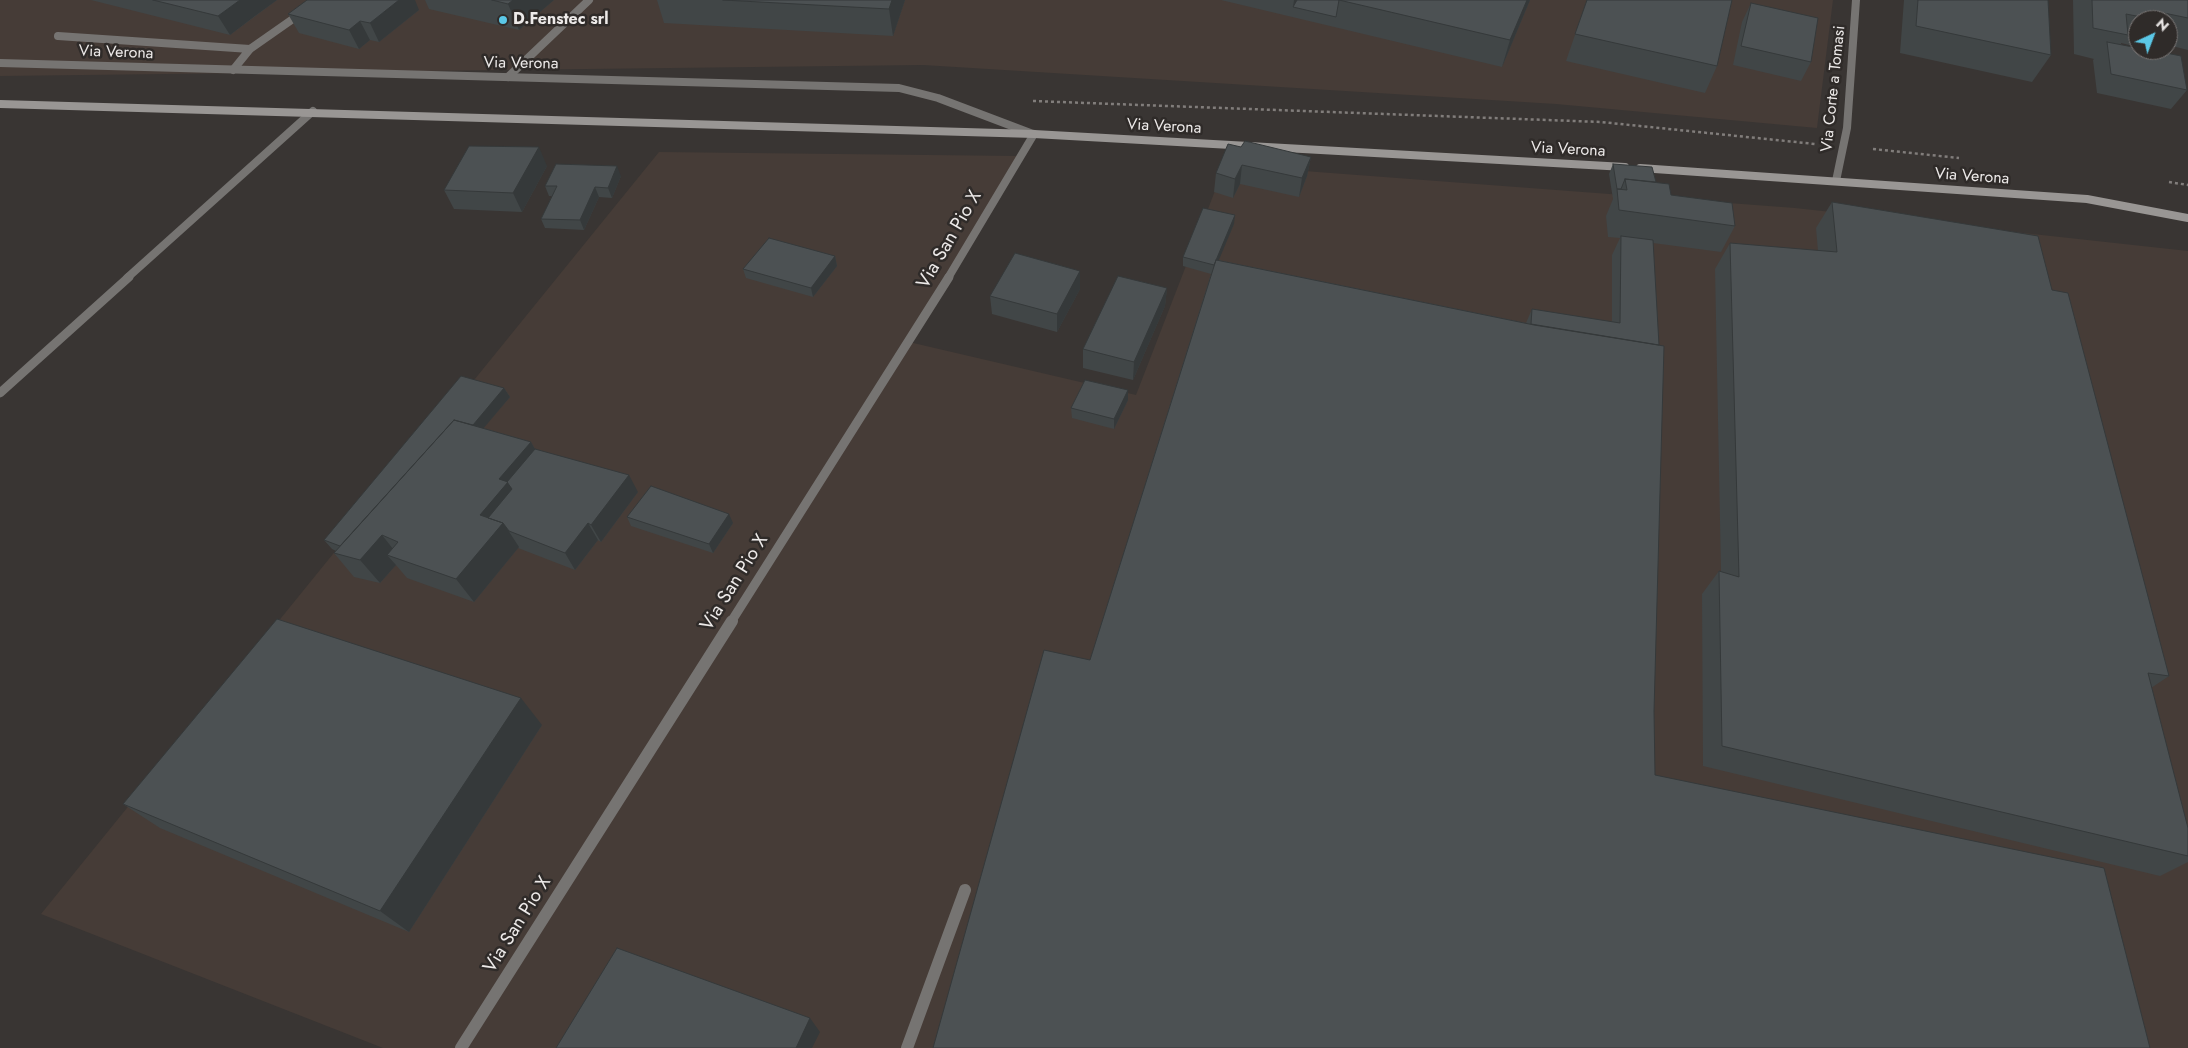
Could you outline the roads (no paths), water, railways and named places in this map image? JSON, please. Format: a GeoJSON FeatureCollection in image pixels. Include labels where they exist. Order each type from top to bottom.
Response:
{"type":"FeatureCollection","features":[{"type":"Feature","properties":{"kind":"main road","name":"Via Verona"},"geometry":{"type":"LineString","coordinates":[[0,104],[313,111],[1034,134],[1836,181],[2087,199],[2188,218]]}},
{"type":"Feature","properties":{"kind":"street"},"geometry":{"type":"LineString","coordinates":[[233,70],[250,49],[320,0]]}},
{"type":"Feature","properties":{"kind":"street"},"geometry":{"type":"LineString","coordinates":[[508,77],[589,0]]}},
{"type":"Feature","properties":{"kind":"street","name":"Via Corte a Tomasi"},"geometry":{"type":"LineString","coordinates":[[1836,181],[1847,128],[1856,0]]}},
{"type":"Feature","properties":{"kind":"street"},"geometry":{"type":"LineString","coordinates":[[58,36],[250,49]]}},
{"type":"Feature","properties":{"kind":"street","name":"Via Verona"},"geometry":{"type":"LineString","coordinates":[[0,63],[899,88],[938,98],[1034,134]]}},
{"type":"Feature","properties":{"kind":"street"},"geometry":{"type":"LineString","coordinates":[[0,393],[313,111]]}},
{"type":"Feature","properties":{"kind":"street","name":"Via San Pio X"},"geometry":{"type":"LineString","coordinates":[[461,1048],[928,312],[1034,134]]}},
{"type":"Feature","properties":{"kind":"street"},"geometry":{"type":"LineString","coordinates":[[907,1048],[965,890]]}},
{"type":"Feature","properties":{"kind":"place","name":"D.Fenstec srl"},"geometry":{"type":"Point","coordinates":[503,20]}}]}
